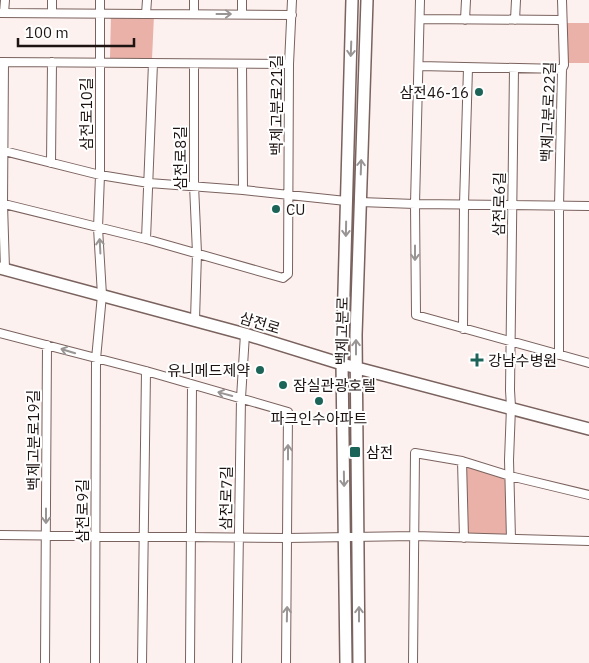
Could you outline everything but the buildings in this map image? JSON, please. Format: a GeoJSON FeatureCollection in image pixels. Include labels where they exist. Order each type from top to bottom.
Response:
{"type":"FeatureCollection","features":[{"type":"Feature","properties":{"kind":"main road","name":"백제고분로"},"geometry":{"type":"LineString","coordinates":[[346,663],[342,364],[352,0]]}},
{"type":"Feature","properties":{"kind":"main road","name":"백제고분로"},"geometry":{"type":"LineString","coordinates":[[359,663],[356,366],[367,0]]}},
{"type":"Feature","properties":{"kind":"main road","name":"삼전로"},"geometry":{"type":"LineString","coordinates":[[3,269],[245,334],[342,364],[356,366],[588,429]]}},
{"type":"Feature","properties":{"kind":"street"},"geometry":{"type":"LineString","coordinates":[[5,0],[2,13],[292,15]]}},
{"type":"Feature","properties":{"kind":"street"},"geometry":{"type":"LineString","coordinates":[[52,0],[52,13]]}},
{"type":"Feature","properties":{"kind":"street","name":"삼전로10길"},"geometry":{"type":"LineString","coordinates":[[100,0],[100,175],[98,228],[102,295]]}},
{"type":"Feature","properties":{"kind":"street"},"geometry":{"type":"LineString","coordinates":[[146,14],[147,0]]}},
{"type":"Feature","properties":{"kind":"street"},"geometry":{"type":"LineString","coordinates":[[194,0],[194,14]]}},
{"type":"Feature","properties":{"kind":"street"},"geometry":{"type":"LineString","coordinates":[[242,0],[242,14]]}},
{"type":"Feature","properties":{"kind":"street","name":"백제고분로21길"},"geometry":{"type":"LineString","coordinates":[[197,253],[283,278],[288,274],[289,64],[292,0]]}},
{"type":"Feature","properties":{"kind":"street"},"geometry":{"type":"LineString","coordinates":[[420,0],[415,204],[416,315],[589,363]]}},
{"type":"Feature","properties":{"kind":"street"},"geometry":{"type":"LineString","coordinates":[[465,20],[466,0]]}},
{"type":"Feature","properties":{"kind":"street"},"geometry":{"type":"LineString","coordinates":[[515,20],[516,0]]}},
{"type":"Feature","properties":{"kind":"street","name":"백제고분로22길"},"geometry":{"type":"LineString","coordinates":[[558,355],[559,206],[562,69],[564,65],[564,26],[561,20],[562,0]]}},
{"type":"Feature","properties":{"kind":"street"},"geometry":{"type":"LineString","coordinates":[[420,19],[561,20]]}},
{"type":"Feature","properties":{"kind":"street"},"geometry":{"type":"LineString","coordinates":[[3,269],[2,62],[289,64]]}},
{"type":"Feature","properties":{"kind":"street"},"geometry":{"type":"LineString","coordinates":[[51,163],[52,62]]}},
{"type":"Feature","properties":{"kind":"street"},"geometry":{"type":"LineString","coordinates":[[146,239],[152,64]]}},
{"type":"Feature","properties":{"kind":"street","name":"삼전로8길"},"geometry":{"type":"LineString","coordinates":[[194,64],[194,185],[197,253],[195,320]]}},
{"type":"Feature","properties":{"kind":"street"},"geometry":{"type":"LineString","coordinates":[[242,64],[243,190]]}},
{"type":"Feature","properties":{"kind":"street"},"geometry":{"type":"LineString","coordinates":[[419,66],[562,69]]}},
{"type":"Feature","properties":{"kind":"street"},"geometry":{"type":"LineString","coordinates":[[463,329],[468,68]]}},
{"type":"Feature","properties":{"kind":"street","name":"삼전로6길"},"geometry":{"type":"LineString","coordinates":[[511,407],[510,341],[514,68]]}},
{"type":"Feature","properties":{"kind":"street"},"geometry":{"type":"LineString","coordinates":[[2,151],[100,175],[149,183],[194,185],[346,201]]}},
{"type":"Feature","properties":{"kind":"street"},"geometry":{"type":"LineString","coordinates":[[360,202],[589,206]]}},
{"type":"Feature","properties":{"kind":"street"},"geometry":{"type":"LineString","coordinates":[[2,203],[197,253]]}},
{"type":"Feature","properties":{"kind":"street","name":"삼전로9길"},"geometry":{"type":"LineString","coordinates":[[95,663],[96,359],[102,295]]}},
{"type":"Feature","properties":{"kind":"street"},"geometry":{"type":"LineString","coordinates":[[0,333],[146,371],[288,412],[286,663]]}},
{"type":"Feature","properties":{"kind":"street","name":"삼전로7길"},"geometry":{"type":"LineString","coordinates":[[237,663],[241,398],[245,334]]}},
{"type":"Feature","properties":{"kind":"street","name":"백제고분로19길"},"geometry":{"type":"LineString","coordinates":[[45,663],[47,345]]}},
{"type":"Feature","properties":{"kind":"street"},"geometry":{"type":"LineString","coordinates":[[142,663],[146,371]]}},
{"type":"Feature","properties":{"kind":"street"},"geometry":{"type":"LineString","coordinates":[[190,663],[192,385]]}},
{"type":"Feature","properties":{"kind":"street"},"geometry":{"type":"LineString","coordinates":[[511,407],[511,539]]}},
{"type":"Feature","properties":{"kind":"street"},"geometry":{"type":"LineString","coordinates":[[413,663],[416,453],[462,462],[589,495]]}},
{"type":"Feature","properties":{"kind":"street"},"geometry":{"type":"LineString","coordinates":[[462,462],[464,538]]}},
{"type":"Feature","properties":{"kind":"street"},"geometry":{"type":"LineString","coordinates":[[0,535],[239,538],[416,536],[589,541]]}},
{"type":"Feature","properties":{"kind":"shaded area"},"geometry":{"type":"Polygon","coordinates":[[[111,14],[154,15],[152,59],[110,58],[111,14]]]}},
{"type":"Feature","properties":{"kind":"shaded area"},"geometry":{"type":"Polygon","coordinates":[[[564,23],[589,23],[589,63],[564,63],[564,23]]]}},
{"type":"Feature","properties":{"kind":"shaded area"},"geometry":{"type":"Polygon","coordinates":[[[462,461],[510,476],[511,539],[464,538],[462,461]]]}},
{"type":"Feature","properties":{"kind":"place","name":"삼전46-16"},"geometry":{"type":"Point","coordinates":[479,92]}},
{"type":"Feature","properties":{"kind":"place","name":"CU"},"geometry":{"type":"Point","coordinates":[276,209]}},
{"type":"Feature","properties":{"kind":"place","name":"강남수병원"},"geometry":{"type":"Point","coordinates":[477,360]}},
{"type":"Feature","properties":{"kind":"place","name":"유니메드제약"},"geometry":{"type":"Point","coordinates":[260,370]}},
{"type":"Feature","properties":{"kind":"place","name":"잠실관광호텔"},"geometry":{"type":"Point","coordinates":[283,385]}},
{"type":"Feature","properties":{"kind":"place","name":"파크인수아파트"},"geometry":{"type":"Point","coordinates":[319,401]}},
{"type":"Feature","properties":{"kind":"place","name":"삼전"},"geometry":{"type":"Point","coordinates":[355,452]}}]}
